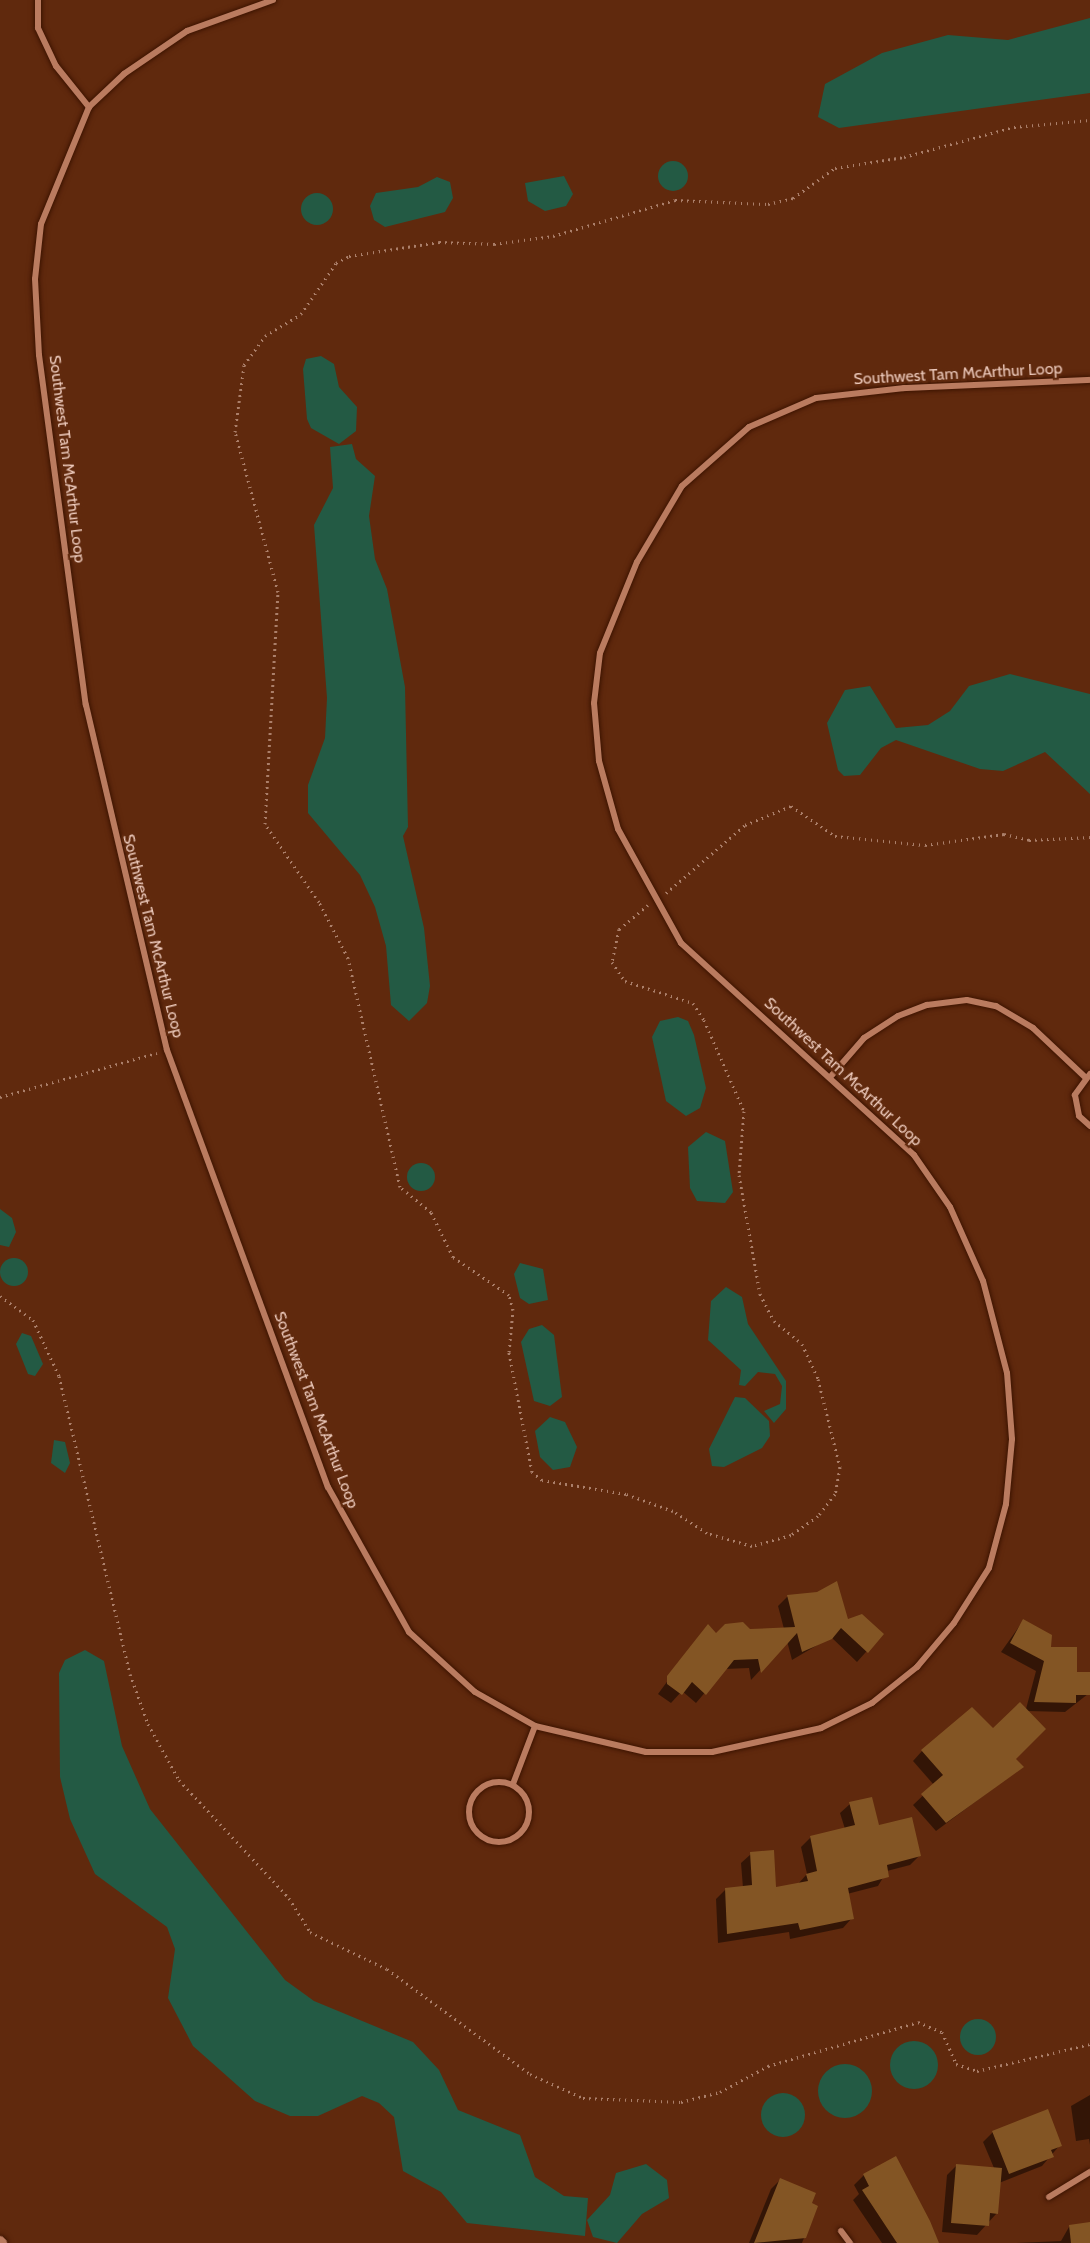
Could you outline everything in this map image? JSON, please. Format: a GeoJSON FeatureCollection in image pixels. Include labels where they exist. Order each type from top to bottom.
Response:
{"type":"FeatureCollection","features":[{"type":"Feature","properties":{"kind":"street"},"geometry":{"type":"LineString","coordinates":[[38,0],[38,28],[56,66],[89,107]]}},
{"type":"Feature","properties":{"kind":"street","name":"Southwest Tam McArthur Loop"},"geometry":{"type":"LineString","coordinates":[[273,0],[187,31],[124,74],[89,107],[41,224],[35,279],[39,356],[86,705],[141,958],[168,1050],[328,1487],[370,1570],[409,1632],[475,1692],[535,1726],[646,1752],[712,1752],[821,1728],[872,1703],[917,1667],[954,1623],[988,1568],[1006,1504],[1012,1439],[1007,1373],[983,1281],[950,1208],[914,1155],[831,1075],[681,943],[655,900],[618,828],[599,761],[594,703],[600,653],[637,562],[682,486],[748,428],[816,398],[904,387],[1090,380]]}},
{"type":"Feature","properties":{"kind":"street"},"geometry":{"type":"LineString","coordinates":[[831,1075],[864,1038],[898,1016],[927,1005],[967,1000],[996,1006],[1033,1028],[1088,1076],[1076,1106],[1090,1126]]}},
{"type":"Feature","properties":{"kind":"street"},"geometry":{"type":"LineString","coordinates":[[513,1784],[535,1726]]}},
{"type":"Feature","properties":{"kind":"street"},"geometry":{"type":"LineString","coordinates":[[499,1780],[513,1784],[530,1808],[520,1834],[507,1842],[479,1835],[471,1823],[474,1794],[499,1780]]}},
{"type":"Feature","properties":{"kind":"street"},"geometry":{"type":"LineString","coordinates":[[1048,2197],[1090,2172]]}},
{"type":"Feature","properties":{"kind":"street"},"geometry":{"type":"LineString","coordinates":[[841,2232],[850,2243]]}},
{"type":"Feature","properties":{"kind":"path"},"geometry":{"type":"LineString","coordinates":[[1090,120],[1014,127],[904,157],[836,168],[793,198],[768,204],[675,200],[553,236],[494,244],[439,242],[349,256],[336,262],[301,314],[265,336],[244,365],[235,432],[278,592],[265,824],[319,902],[348,958],[400,1187],[431,1212],[453,1257],[508,1295],[513,1310],[509,1352],[532,1472],[542,1480],[626,1494],[673,1511],[707,1533],[752,1546],[791,1535],[818,1516],[835,1494],[840,1467],[818,1379],[801,1344],[774,1321],[760,1294],[739,1175],[744,1111],[704,1020],[693,1003],[626,981],[612,962],[619,929],[745,825],[791,806],[835,836],[926,845],[1005,834],[1029,840],[1090,837]]}},
{"type":"Feature","properties":{"kind":"path"},"geometry":{"type":"LineString","coordinates":[[0,1097],[168,1050]]}},
{"type":"Feature","properties":{"kind":"path"},"geometry":{"type":"LineString","coordinates":[[0,1296],[33,1320],[59,1376],[130,1674],[148,1724],[179,1780],[289,1898],[310,1932],[387,1969],[530,2074],[583,2098],[681,2102],[720,2092],[768,2066],[918,2022],[942,2032],[956,2064],[977,2071],[1090,2044]]}},
{"type":"Feature","properties":{"kind":"green space"},"geometry":{"type":"Polygon","coordinates":[[[1090,18],[1090,93],[839,128],[818,117],[825,84],[882,53],[948,35],[1008,40],[1090,18]]]}},
{"type":"Feature","properties":{"kind":"green space"},"geometry":{"type":"Polygon","coordinates":[[[673,161],[683,166],[688,176],[683,186],[673,191],[663,186],[658,176],[663,166],[673,161]]]}},
{"type":"Feature","properties":{"kind":"green space"},"geometry":{"type":"Polygon","coordinates":[[[564,176],[573,194],[566,206],[545,211],[528,201],[525,183],[564,176]]]}},
{"type":"Feature","properties":{"kind":"green space"},"geometry":{"type":"Polygon","coordinates":[[[437,177],[450,182],[453,198],[445,212],[385,227],[374,220],[370,206],[376,193],[418,187],[437,177]]]}},
{"type":"Feature","properties":{"kind":"green space"},"geometry":{"type":"Polygon","coordinates":[[[317,193],[328,198],[333,209],[328,220],[317,225],[306,220],[301,209],[306,198],[317,193]]]}},
{"type":"Feature","properties":{"kind":"green space"},"geometry":{"type":"Polygon","coordinates":[[[321,356],[334,364],[339,387],[357,407],[356,431],[339,444],[311,428],[307,419],[303,369],[306,359],[321,356]]]}},
{"type":"Feature","properties":{"kind":"green space"},"geometry":{"type":"Polygon","coordinates":[[[352,444],[356,459],[375,476],[369,516],[375,559],[387,589],[405,687],[408,827],[403,836],[424,928],[430,986],[427,1003],[409,1021],[391,1005],[386,946],[375,907],[360,875],[308,813],[308,785],[325,738],[327,698],[314,525],[333,488],[330,447],[352,444]]]}},
{"type":"Feature","properties":{"kind":"green space"},"geometry":{"type":"Polygon","coordinates":[[[1010,674],[1090,694],[1090,794],[1045,752],[1003,771],[980,769],[896,740],[881,748],[860,775],[844,776],[838,770],[827,723],[845,690],[870,686],[896,728],[928,725],[950,711],[969,686],[1010,674]]]}},
{"type":"Feature","properties":{"kind":"green space"},"geometry":{"type":"Polygon","coordinates":[[[678,1017],[688,1021],[694,1035],[706,1088],[700,1108],[686,1116],[666,1101],[652,1037],[660,1021],[678,1017]]]}},
{"type":"Feature","properties":{"kind":"green space"},"geometry":{"type":"Polygon","coordinates":[[[706,1132],[725,1141],[733,1192],[725,1203],[697,1201],[690,1188],[688,1147],[706,1132]]]}},
{"type":"Feature","properties":{"kind":"green space"},"geometry":{"type":"Polygon","coordinates":[[[421,1163],[431,1167],[435,1177],[431,1187],[421,1191],[411,1187],[407,1177],[411,1167],[421,1163]]]}},
{"type":"Feature","properties":{"kind":"green space"},"geometry":{"type":"Polygon","coordinates":[[[0,1209],[12,1218],[16,1232],[9,1247],[0,1245],[0,1209]]]}},
{"type":"Feature","properties":{"kind":"green space"},"geometry":{"type":"Polygon","coordinates":[[[14,1258],[24,1262],[28,1272],[24,1282],[14,1286],[4,1282],[0,1272],[4,1262],[14,1258]]]}},
{"type":"Feature","properties":{"kind":"green space"},"geometry":{"type":"Polygon","coordinates":[[[520,1263],[543,1269],[548,1300],[529,1304],[520,1298],[514,1274],[520,1263]]]}},
{"type":"Feature","properties":{"kind":"green space"},"geometry":{"type":"Polygon","coordinates":[[[726,1287],[742,1297],[748,1324],[786,1381],[786,1409],[774,1423],[764,1411],[780,1404],[782,1386],[775,1374],[758,1372],[745,1386],[739,1385],[741,1370],[708,1340],[711,1301],[726,1287]]]}},
{"type":"Feature","properties":{"kind":"green space"},"geometry":{"type":"Polygon","coordinates":[[[542,1325],[554,1335],[562,1397],[550,1406],[534,1401],[521,1342],[529,1329],[542,1325]]]}},
{"type":"Feature","properties":{"kind":"green space"},"geometry":{"type":"Polygon","coordinates":[[[22,1333],[31,1336],[43,1364],[35,1376],[28,1374],[16,1344],[22,1333]]]}},
{"type":"Feature","properties":{"kind":"green space"},"geometry":{"type":"Polygon","coordinates":[[[735,1397],[745,1398],[769,1421],[770,1436],[762,1448],[724,1467],[712,1466],[709,1449],[735,1397]]]}},
{"type":"Feature","properties":{"kind":"green space"},"geometry":{"type":"Polygon","coordinates":[[[550,1417],[565,1422],[577,1447],[570,1467],[553,1470],[540,1457],[535,1431],[550,1417]]]}},
{"type":"Feature","properties":{"kind":"green space"},"geometry":{"type":"Polygon","coordinates":[[[54,1440],[65,1442],[70,1463],[65,1473],[51,1463],[54,1440]]]}},
{"type":"Feature","properties":{"kind":"green space"},"geometry":{"type":"Polygon","coordinates":[[[85,1650],[104,1661],[122,1746],[150,1809],[285,1980],[314,2001],[413,2042],[439,2070],[458,2110],[520,2135],[535,2177],[564,2196],[588,2198],[585,2236],[467,2223],[441,2192],[403,2171],[394,2117],[379,2103],[362,2096],[318,2116],[290,2116],[255,2101],[193,2046],[168,1998],[175,1949],[167,1927],[95,1874],[70,1819],[60,1777],[59,1673],[65,1660],[85,1650]]]}},
{"type":"Feature","properties":{"kind":"green space"},"geometry":{"type":"Polygon","coordinates":[[[978,2019],[991,2024],[996,2037],[991,2050],[978,2055],[965,2050],[960,2037],[965,2024],[978,2019]]]}},
{"type":"Feature","properties":{"kind":"green space"},"geometry":{"type":"Polygon","coordinates":[[[909,2041],[919,2041],[934,2051],[938,2065],[934,2079],[928,2085],[919,2089],[909,2089],[894,2079],[890,2070],[890,2060],[900,2045],[909,2041]]]}},
{"type":"Feature","properties":{"kind":"green space"},"geometry":{"type":"Polygon","coordinates":[[[840,2064],[850,2064],[860,2068],[868,2076],[872,2091],[868,2106],[860,2114],[850,2118],[840,2118],[830,2114],[822,2106],[818,2096],[818,2086],[822,2076],[830,2068],[840,2064]]]}},
{"type":"Feature","properties":{"kind":"green space"},"geometry":{"type":"Polygon","coordinates":[[[783,2093],[799,2099],[805,2115],[799,2131],[783,2137],[767,2131],[761,2115],[767,2099],[783,2093]]]}},
{"type":"Feature","properties":{"kind":"green space"},"geometry":{"type":"Polygon","coordinates":[[[646,2164],[667,2180],[669,2198],[642,2214],[617,2243],[593,2237],[587,2220],[610,2195],[616,2173],[646,2164]]]}},
{"type":"Feature","properties":{"kind":"building"},"geometry":{"type":"Polygon","coordinates":[[[837,1581],[848,1619],[862,1614],[884,1634],[868,1653],[841,1628],[832,1639],[802,1652],[797,1633],[761,1673],[758,1659],[734,1660],[706,1695],[692,1682],[682,1695],[667,1684],[667,1676],[708,1624],[716,1633],[725,1624],[743,1622],[750,1629],[795,1627],[787,1595],[817,1592],[837,1581]]]}},
{"type":"Feature","properties":{"kind":"building"},"geometry":{"type":"Polygon","coordinates":[[[1023,1619],[1052,1635],[1051,1647],[1077,1647],[1077,1672],[1090,1672],[1090,1695],[1076,1695],[1076,1703],[1034,1702],[1044,1661],[1010,1643],[1023,1619]]]}},
{"type":"Feature","properties":{"kind":"building"},"geometry":{"type":"Polygon","coordinates":[[[1020,1702],[1046,1729],[1016,1759],[1024,1767],[946,1823],[921,1794],[943,1775],[921,1750],[972,1707],[993,1728],[1020,1702]]]}},
{"type":"Feature","properties":{"kind":"building"},"geometry":{"type":"Polygon","coordinates":[[[872,1797],[879,1825],[912,1817],[921,1856],[887,1865],[889,1877],[848,1888],[854,1919],[800,1930],[798,1923],[727,1934],[725,1888],[752,1885],[750,1852],[774,1850],[776,1887],[808,1881],[806,1874],[817,1871],[810,1836],[855,1825],[849,1802],[872,1797]]]}},
{"type":"Feature","properties":{"kind":"building"},"geometry":{"type":"Polygon","coordinates":[[[1048,2109],[1062,2146],[1051,2150],[1054,2157],[1009,2174],[992,2131],[1048,2109]]]}},
{"type":"Feature","properties":{"kind":"building"},"geometry":{"type":"Polygon","coordinates":[[[896,2156],[939,2243],[897,2243],[862,2190],[869,2186],[863,2174],[896,2156]]]}},
{"type":"Feature","properties":{"kind":"building"},"geometry":{"type":"Polygon","coordinates":[[[956,2164],[1002,2168],[998,2214],[990,2213],[989,2226],[951,2223],[956,2164]]]}},
{"type":"Feature","properties":{"kind":"building"},"geometry":{"type":"Polygon","coordinates":[[[780,2178],[816,2193],[812,2203],[818,2206],[806,2238],[754,2243],[780,2178]]]}},
{"type":"Feature","properties":{"kind":"building"},"geometry":{"type":"Polygon","coordinates":[[[1090,2222],[1090,2243],[1071,2243],[1069,2225],[1090,2222]]]}}]}
